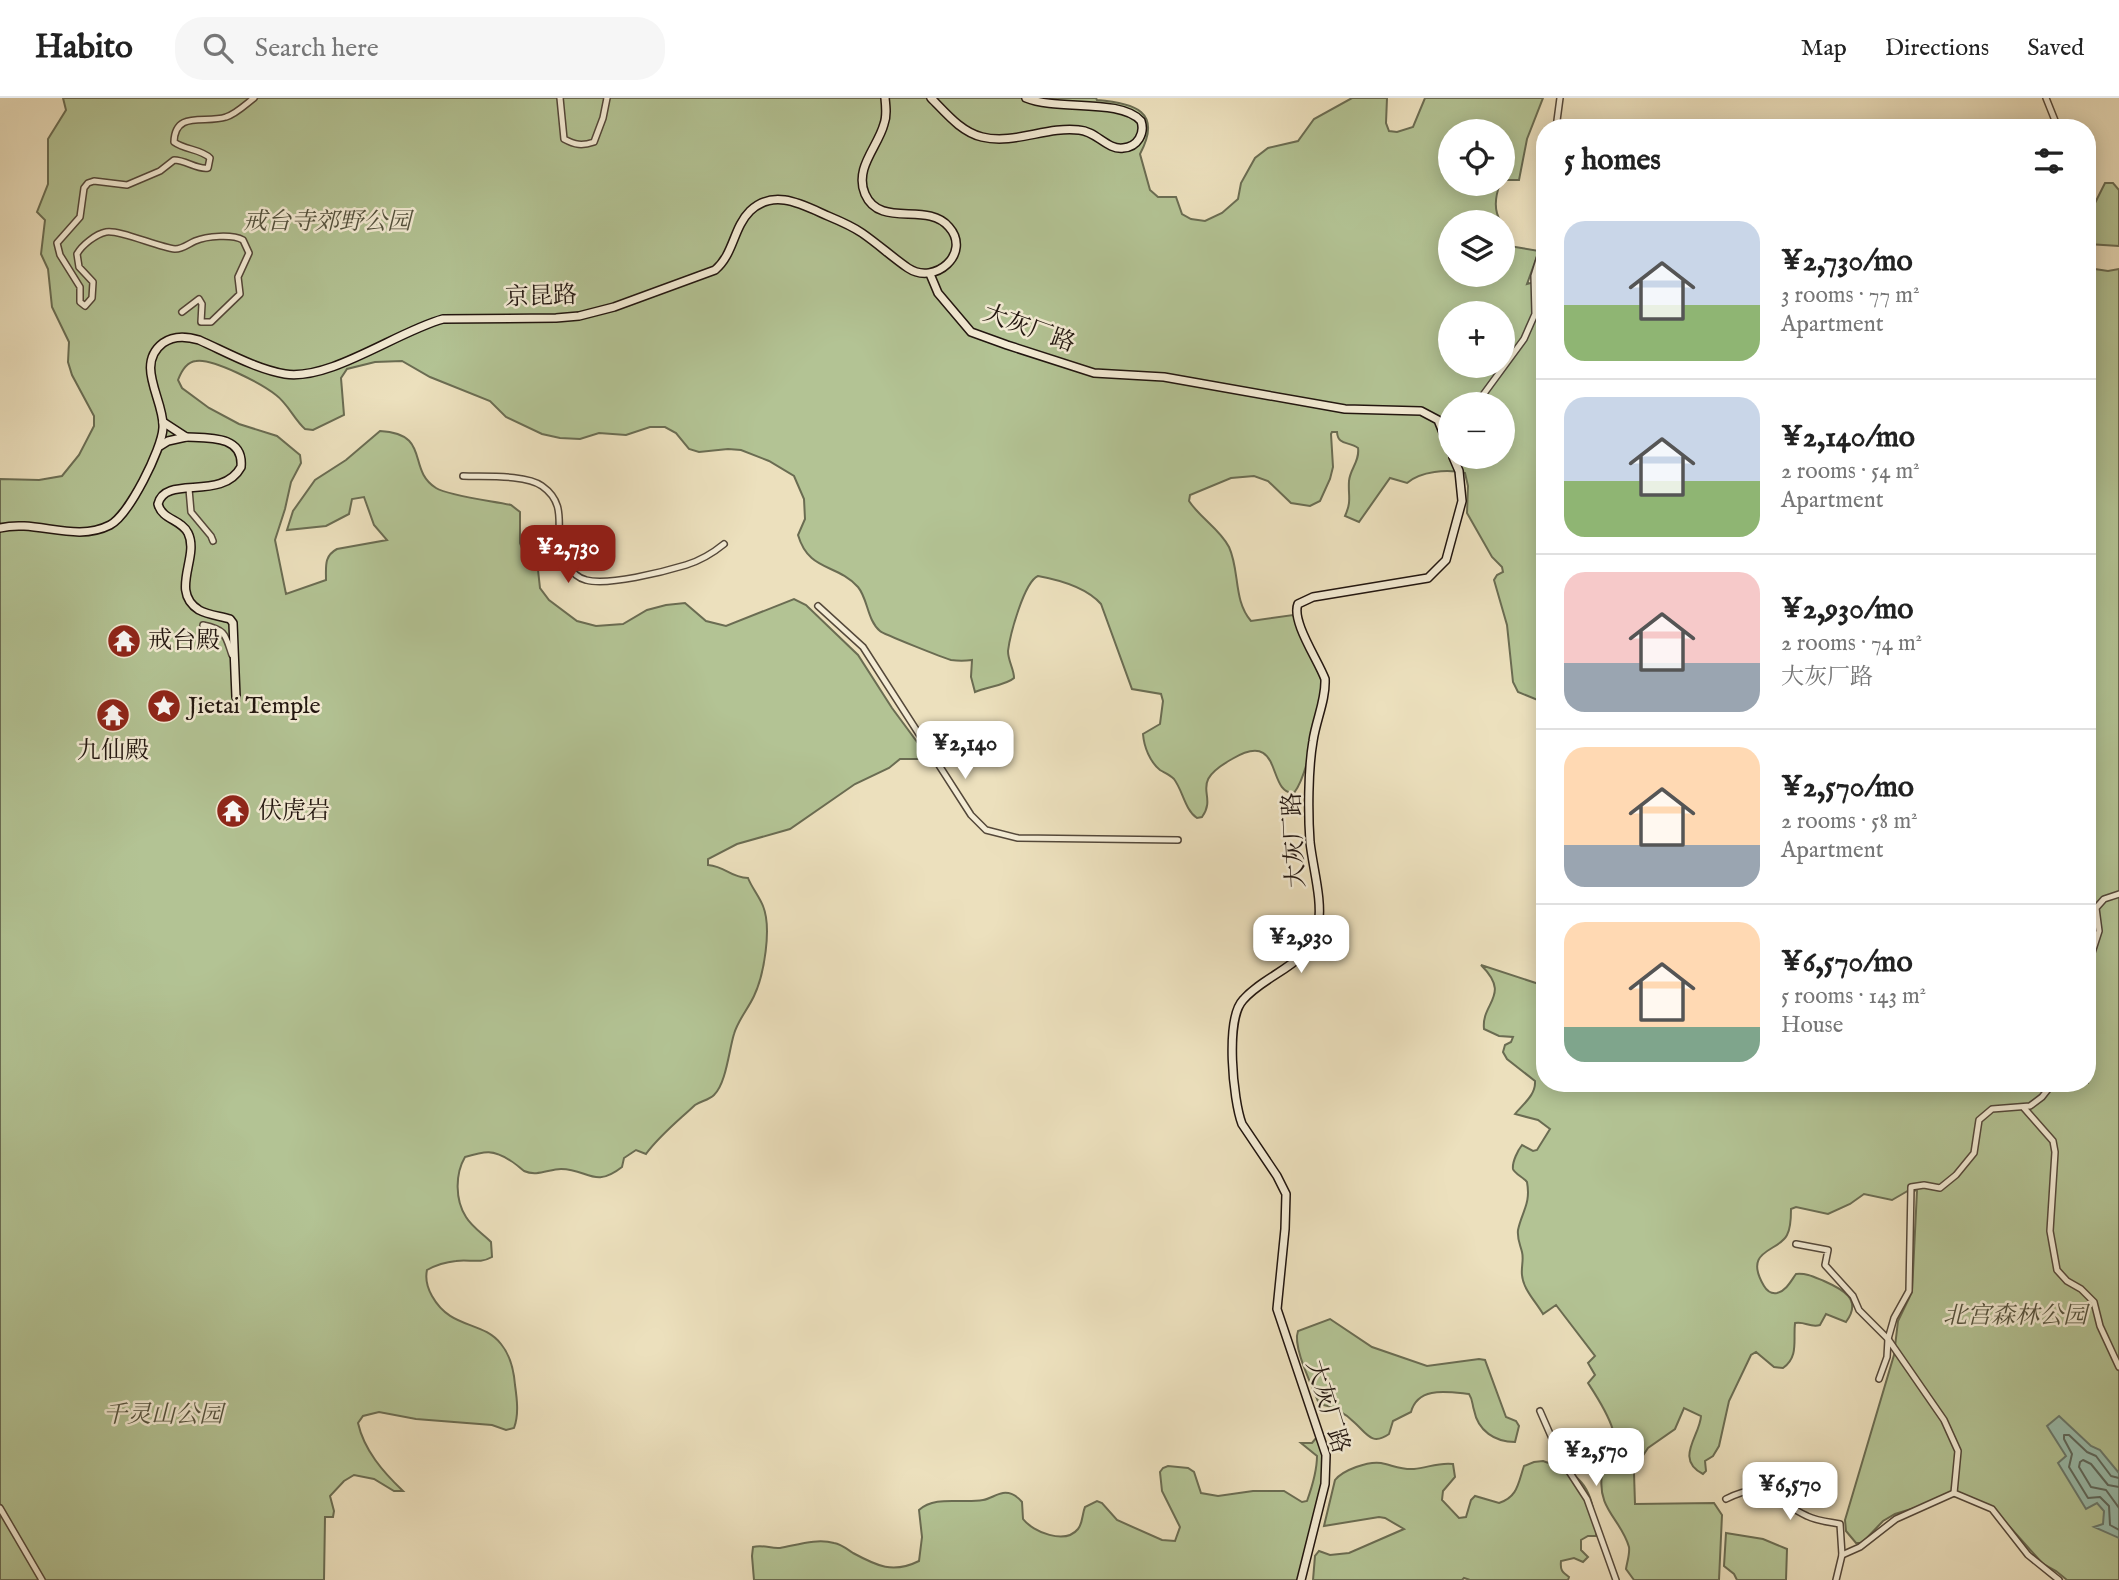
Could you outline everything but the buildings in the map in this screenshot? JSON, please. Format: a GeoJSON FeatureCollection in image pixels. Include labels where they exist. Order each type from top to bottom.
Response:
{"type":"FeatureCollection","features":[{"type":"Feature","properties":{"kind":"street"},"geometry":{"type":"LineString","coordinates":[[182,312],[199,299],[202,300],[200,319],[205,323],[216,319],[237,299],[241,289],[240,271],[249,253],[243,240],[235,236],[198,240],[175,249],[118,232],[104,232],[84,245],[77,254],[79,267],[93,282],[92,298],[85,306],[80,302],[80,287],[60,255],[58,243],[80,217],[84,188],[88,183],[94,181],[127,185],[160,171],[174,160],[188,162],[202,169],[208,168],[210,158],[182,148],[174,142],[174,131],[180,124],[190,120],[230,117],[254,98]]}},
{"type":"Feature","properties":{"kind":"street"},"geometry":{"type":"LineString","coordinates":[[560,98],[565,139],[575,145],[594,142],[607,98]]}},
{"type":"Feature","properties":{"kind":"street"},"geometry":{"type":"LineString","coordinates":[[885,98],[884,124],[865,164],[862,186],[869,202],[876,208],[895,214],[931,216],[945,222],[949,227],[955,239],[955,253],[948,264],[930,274]]}},
{"type":"Feature","properties":{"kind":"street"},"geometry":{"type":"LineString","coordinates":[[931,98],[972,134],[984,137],[1006,138],[1078,129],[1091,133],[1116,148],[1123,148],[1135,144],[1141,136],[1141,121],[1129,111],[1109,107],[1040,103],[1026,98]]}},
{"type":"Feature","properties":{"kind":"street"},"geometry":{"type":"LineString","coordinates":[[1557,119],[1560,98]]}},
{"type":"Feature","properties":{"kind":"street"},"geometry":{"type":"LineString","coordinates":[[2046,98],[2054,119]]}},
{"type":"Feature","properties":{"kind":"street","name":"京昆路"},"geometry":{"type":"LineString","coordinates":[[0,528],[28,526],[71,532],[95,530],[109,526],[120,518],[159,447],[163,422],[150,368],[154,354],[170,340],[191,338],[263,368],[283,374],[300,374],[333,366],[443,319],[556,318],[590,314],[715,270],[728,256],[745,216],[761,203],[775,199],[796,202],[849,226],[915,272],[930,274]]}},
{"type":"Feature","properties":{"kind":"street"},"geometry":{"type":"LineString","coordinates":[[1486,392],[1524,339],[1535,314],[1536,271]]}},
{"type":"Feature","properties":{"kind":"street","name":"大灰厂路"},"geometry":{"type":"LineString","coordinates":[[930,274],[937,293],[971,332],[1094,373],[1164,377],[1345,409],[1421,411],[1438,422]]}},
{"type":"Feature","properties":{"kind":"street"},"geometry":{"type":"LineString","coordinates":[[163,422],[186,437]]}},
{"type":"Feature","properties":{"kind":"street"},"geometry":{"type":"LineString","coordinates":[[159,447],[168,441],[186,437],[225,440],[237,448],[241,461],[235,475],[223,484],[210,488],[166,491],[160,496],[159,507],[162,513],[181,524],[189,533],[191,551],[186,591],[191,602],[200,611],[230,619],[233,623],[236,697]]}},
{"type":"Feature","properties":{"kind":"street","name":"大灰厂路"},"geometry":{"type":"LineString","coordinates":[[1301,1580],[1325,1484],[1326,1455],[1277,1309],[1286,1221],[1286,1194],[1238,1115],[1234,1064],[1235,1016],[1237,1008],[1250,993],[1298,960],[1314,939],[1318,926],[1319,913],[1310,840],[1311,761],[1326,688],[1325,679],[1300,626],[1296,610],[1298,604],[1313,597],[1428,578],[1446,560],[1462,501],[1458,469]]}},
{"type":"Feature","properties":{"kind":"street"},"geometry":{"type":"LineString","coordinates":[[463,476],[529,480],[553,495],[559,506],[558,544],[571,571],[583,580],[611,581],[688,565],[715,552],[724,544]]}},
{"type":"Feature","properties":{"kind":"street"},"geometry":{"type":"LineString","coordinates":[[189,489],[191,512],[213,541]]}},
{"type":"Feature","properties":{"kind":"street"},"geometry":{"type":"LineString","coordinates":[[818,606],[863,647],[971,815],[986,830],[1018,838],[1178,840]]}},
{"type":"Feature","properties":{"kind":"street"},"geometry":{"type":"LineString","coordinates":[[203,625],[224,632],[233,659]]}},
{"type":"Feature","properties":{"kind":"street"},"geometry":{"type":"LineString","coordinates":[[2096,940],[2099,931],[2096,908],[2104,900],[2119,894]]}},
{"type":"Feature","properties":{"kind":"street"},"geometry":{"type":"LineString","coordinates":[[1879,1380],[1887,1357],[1888,1339],[1894,1318],[1909,1291],[1911,1187],[1924,1185],[1940,1188],[1956,1175],[1974,1153],[1979,1120],[1992,1109],[2024,1108],[2046,1092]]}},
{"type":"Feature","properties":{"kind":"street"},"geometry":{"type":"LineString","coordinates":[[2024,1108],[2053,1141],[2055,1152],[2050,1231],[2057,1270],[2094,1302],[2100,1326],[2119,1367]]}},
{"type":"Feature","properties":{"kind":"street"},"geometry":{"type":"LineString","coordinates":[[1796,1244],[1828,1250],[1825,1265],[1846,1287],[1860,1310],[1888,1339],[1944,1420],[1958,1451],[1954,1493]]}},
{"type":"Feature","properties":{"kind":"street"},"geometry":{"type":"LineString","coordinates":[[1540,1411],[1561,1459],[1587,1499],[1616,1580]]}},
{"type":"Feature","properties":{"kind":"street"},"geometry":{"type":"LineString","coordinates":[[1726,1499],[1744,1489],[1754,1489],[1773,1495],[1785,1505],[1810,1518],[1840,1524],[1842,1555],[1836,1580]]}},
{"type":"Feature","properties":{"kind":"street"},"geometry":{"type":"LineString","coordinates":[[1842,1555],[1860,1547],[1896,1519],[1954,1493],[1992,1509],[2028,1555],[2059,1580]]}},
{"type":"Feature","properties":{"kind":"street"},"geometry":{"type":"LineString","coordinates":[[0,1508],[41,1580]]}},
{"type":"Feature","properties":{"kind":"green space"},"geometry":{"type":"Polygon","coordinates":[[[63,98],[1096,98],[1133,107],[1141,112],[1148,128],[1140,154],[1150,190],[1158,197],[1176,197],[1182,214],[1191,219],[1205,221],[1222,213],[1238,199],[1241,183],[1255,158],[1268,148],[1298,141],[1314,119],[1352,98],[1387,98],[1386,123],[1389,131],[1397,132],[1413,127],[1425,98],[1543,98],[1527,139],[1519,180],[1515,180],[1515,119],[1438,119],[1438,196],[1497,196],[1497,210],[1438,210],[1438,287],[1515,287],[1515,247],[1536,250],[1536,259],[1527,284],[1536,282],[1536,699],[1518,692],[1513,682],[1507,625],[1494,580],[1503,572],[1502,567],[1492,557],[1467,513],[1468,486],[1465,473],[1434,472],[1407,483],[1390,478],[1359,522],[1345,516],[1349,502],[1350,477],[1358,457],[1358,448],[1339,439],[1337,432],[1331,434],[1333,467],[1330,479],[1320,501],[1310,506],[1291,503],[1268,481],[1254,476],[1231,478],[1190,495],[1189,501],[1229,547],[1245,613],[1251,621],[1293,615],[1324,688],[1304,772],[1294,793],[1285,791],[1267,756],[1260,751],[1248,752],[1232,759],[1210,776],[1206,789],[1206,809],[1202,817],[1197,818],[1174,779],[1153,763],[1145,744],[1143,734],[1160,724],[1163,701],[1161,694],[1132,689],[1101,604],[1080,589],[1038,576],[1033,580],[1018,610],[1009,643],[1008,655],[1014,678],[975,692],[971,677],[972,660],[951,660],[880,631],[872,621],[858,587],[850,579],[809,555],[798,535],[805,519],[804,499],[794,476],[769,461],[741,450],[699,452],[689,449],[676,433],[665,427],[650,427],[626,435],[599,433],[580,439],[542,434],[506,417],[490,401],[430,377],[402,361],[375,362],[347,369],[341,378],[344,415],[313,430],[305,429],[288,407],[269,390],[214,364],[204,361],[189,363],[178,380],[182,388],[209,408],[239,424],[277,436],[300,455],[301,463],[291,482],[275,540],[286,594],[326,580],[328,558],[337,549],[387,540],[374,525],[364,497],[352,499],[349,514],[326,526],[287,530],[293,511],[315,480],[346,460],[380,431],[396,434],[413,445],[422,472],[436,488],[461,496],[511,505],[520,512],[520,543],[525,556],[538,570],[540,588],[549,600],[577,621],[596,626],[623,624],[647,610],[685,603],[706,621],[726,626],[794,599],[806,605],[858,655],[923,750],[920,759],[900,759],[889,768],[855,784],[790,829],[737,844],[708,859],[708,865],[748,878],[763,906],[767,926],[766,951],[758,987],[736,1029],[724,1075],[714,1095],[695,1105],[663,1134],[646,1154],[636,1150],[624,1158],[622,1167],[604,1177],[561,1169],[529,1173],[494,1153],[484,1152],[465,1157],[458,1179],[460,1203],[468,1221],[491,1242],[492,1257],[479,1261],[452,1261],[441,1264],[427,1270],[427,1283],[432,1296],[448,1314],[485,1331],[504,1348],[514,1380],[517,1418],[514,1428],[506,1430],[492,1425],[416,1419],[379,1412],[363,1416],[358,1423],[365,1442],[382,1468],[403,1491],[394,1491],[374,1479],[354,1475],[330,1496],[334,1511],[333,1517],[325,1517],[324,1580],[0,1580],[0,479],[39,480],[62,476],[79,455],[94,426],[94,416],[72,375],[68,362],[69,342],[52,307],[48,269],[41,254],[45,220],[37,212],[48,184],[48,139],[66,110],[63,98]]]}},
{"type":"Feature","properties":{"kind":"green space"},"geometry":{"type":"Polygon","coordinates":[[[2105,183],[2113,183],[2119,190],[2119,246],[2096,245],[2096,201],[2105,183]]]}},
{"type":"Feature","properties":{"kind":"green space","name":"北宫森林公园"},"geometry":{"type":"Polygon","coordinates":[[[2096,269],[2119,269],[2119,1580],[2067,1580],[2043,1564],[1992,1507],[1973,1499],[1954,1496],[1895,1514],[1883,1521],[1862,1543],[1856,1543],[1846,1531],[1845,1520],[1894,1355],[1898,1321],[1912,1292],[1917,1191],[1911,1189],[1892,1200],[1864,1194],[1828,1214],[1796,1207],[1791,1209],[1787,1235],[1759,1258],[1758,1274],[1764,1286],[1769,1292],[1777,1293],[1786,1288],[1796,1274],[1804,1274],[1843,1291],[1851,1301],[1851,1314],[1846,1322],[1826,1314],[1820,1325],[1795,1323],[1793,1353],[1783,1368],[1774,1367],[1756,1352],[1751,1355],[1729,1401],[1719,1446],[1713,1456],[1705,1461],[1706,1471],[1703,1474],[1690,1461],[1689,1454],[1701,1416],[1684,1408],[1675,1429],[1648,1448],[1634,1473],[1635,1504],[1714,1503],[1722,1515],[1719,1580],[1634,1580],[1626,1569],[1629,1547],[1606,1505],[1601,1487],[1602,1475],[1611,1465],[1615,1453],[1615,1441],[1608,1417],[1588,1383],[1595,1375],[1588,1363],[1595,1356],[1556,1305],[1543,1314],[1523,1280],[1523,1255],[1518,1233],[1528,1190],[1527,1182],[1514,1171],[1513,1163],[1522,1145],[1533,1151],[1537,1150],[1550,1129],[1538,1120],[1515,1114],[1531,1095],[1535,1081],[1507,1059],[1503,1052],[1505,1045],[1511,1042],[1513,1037],[1499,1036],[1484,1029],[1484,1020],[1495,992],[1490,976],[1481,965],[1536,983],[1536,1092],[2096,1092],[2096,269]]]}},
{"type":"Feature","properties":{"kind":"green space"},"geometry":{"type":"Polygon","coordinates":[[[1330,1319],[1372,1347],[1427,1366],[1485,1360],[1506,1417],[1516,1421],[1519,1426],[1515,1442],[1501,1440],[1483,1429],[1469,1394],[1427,1394],[1420,1398],[1411,1412],[1393,1421],[1389,1434],[1378,1439],[1370,1437],[1338,1411],[1319,1404],[1300,1357],[1297,1338],[1298,1331],[1330,1319]]]}},
{"type":"Feature","properties":{"kind":"green space"},"geometry":{"type":"Polygon","coordinates":[[[1317,1437],[1324,1467],[1322,1486],[1314,1528],[1299,1580],[754,1580],[752,1556],[753,1547],[757,1546],[780,1548],[821,1541],[839,1544],[862,1558],[885,1567],[910,1565],[919,1561],[922,1537],[919,1510],[925,1505],[941,1501],[983,1500],[1003,1493],[1018,1498],[1022,1502],[1023,1519],[1049,1535],[1072,1534],[1080,1527],[1085,1507],[1097,1501],[1117,1520],[1162,1540],[1175,1541],[1180,1527],[1162,1491],[1160,1472],[1163,1468],[1188,1468],[1194,1472],[1201,1493],[1218,1496],[1253,1491],[1284,1491],[1302,1502],[1307,1501],[1317,1456],[1301,1443],[1312,1443],[1317,1437]]]}},
{"type":"Feature","properties":{"kind":"green space"},"geometry":{"type":"Polygon","coordinates":[[[1543,1461],[1578,1479],[1592,1502],[1596,1536],[1581,1540],[1581,1550],[1588,1557],[1583,1562],[1574,1558],[1561,1561],[1561,1569],[1569,1577],[1568,1580],[1313,1580],[1315,1556],[1319,1551],[1330,1555],[1349,1553],[1404,1529],[1379,1517],[1324,1526],[1335,1480],[1350,1470],[1376,1463],[1409,1469],[1453,1464],[1455,1477],[1443,1491],[1442,1500],[1459,1518],[1466,1517],[1471,1500],[1475,1496],[1499,1503],[1510,1497],[1516,1489],[1524,1466],[1543,1461]]]}},
{"type":"Feature","properties":{"kind":"green space"},"geometry":{"type":"Polygon","coordinates":[[[1726,1533],[1763,1539],[1787,1549],[1786,1580],[1737,1580],[1724,1566],[1726,1533]]]}},
{"type":"Feature","properties":{"kind":"water"},"geometry":{"type":"Polygon","coordinates":[[[2059,1416],[2091,1446],[2100,1450],[2119,1473],[2119,1538],[2094,1527],[2103,1524],[2104,1511],[2097,1503],[2086,1509],[2058,1463],[2066,1456],[2047,1426],[2059,1416]]]}},
{"type":"Feature","properties":{"kind":"place","name":"戒台殿"},"geometry":{"type":"Point","coordinates":[124,641]}},
{"type":"Feature","properties":{"kind":"place","name":"Jietai Temple"},"geometry":{"type":"Point","coordinates":[164,706]}},
{"type":"Feature","properties":{"kind":"place","name":"九仙殿"},"geometry":{"type":"Point","coordinates":[113,715]}},
{"type":"Feature","properties":{"kind":"place","name":"伏虎岩"},"geometry":{"type":"Point","coordinates":[233,811]}},
{"type":"Feature","properties":{"kind":"park label","name":"戒台寺郊野公园"},"geometry":{"type":"Point","coordinates":[327,222]}},
{"type":"Feature","properties":{"kind":"park label","name":"千灵山公园"},"geometry":{"type":"Point","coordinates":[163,1415]}}]}
